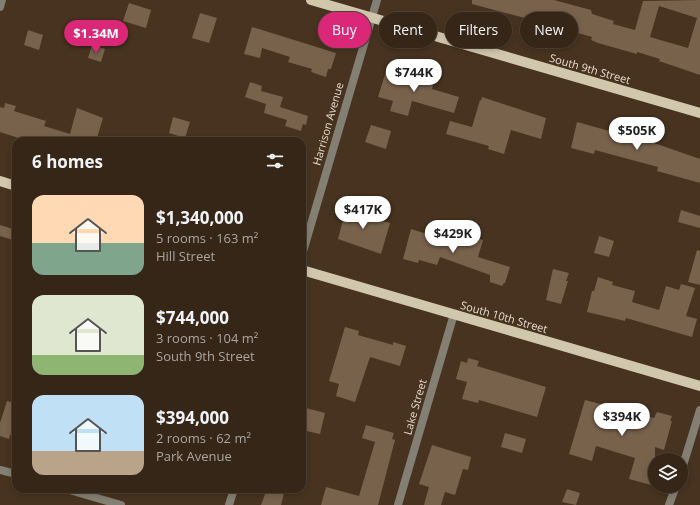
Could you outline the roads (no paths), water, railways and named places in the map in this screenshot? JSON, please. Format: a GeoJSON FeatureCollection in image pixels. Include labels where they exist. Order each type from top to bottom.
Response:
{"type":"FeatureCollection","features":[{"type":"Feature","properties":{"kind":"main road","name":"South 9th Street"},"geometry":{"type":"LineString","coordinates":[[311,0],[351,12]]}},
{"type":"Feature","properties":{"kind":"main road","name":"South 9th Street"},"geometry":{"type":"LineString","coordinates":[[371,18],[700,113]]}},
{"type":"Feature","properties":{"kind":"main road"},"geometry":{"type":"LineString","coordinates":[[0,181],[12,185]]}},
{"type":"Feature","properties":{"kind":"main road","name":"South 10th Street"},"geometry":{"type":"LineString","coordinates":[[306,271],[700,386]]}},
{"type":"Feature","properties":{"kind":"street"},"geometry":{"type":"LineString","coordinates":[[0,8],[2,0]]}},
{"type":"Feature","properties":{"kind":"street","name":"Harrison Avenue"},"geometry":{"type":"LineString","coordinates":[[371,18],[376,0]]}},
{"type":"Feature","properties":{"kind":"street","name":"Harrison Avenue"},"geometry":{"type":"LineString","coordinates":[[306,240],[362,48]]}},
{"type":"Feature","properties":{"kind":"street","name":"Lake Street"},"geometry":{"type":"LineString","coordinates":[[398,505],[454,314]]}},
{"type":"Feature","properties":{"kind":"street"},"geometry":{"type":"LineString","coordinates":[[687,453],[700,410]]}},
{"type":"Feature","properties":{"kind":"street"},"geometry":{"type":"LineString","coordinates":[[0,470],[12,473]]}},
{"type":"Feature","properties":{"kind":"street"},"geometry":{"type":"LineString","coordinates":[[80,493],[121,505]]}},
{"type":"Feature","properties":{"kind":"street"},"geometry":{"type":"LineString","coordinates":[[229,505],[233,493]]}},
{"type":"Feature","properties":{"kind":"street"},"geometry":{"type":"LineString","coordinates":[[668,505],[673,493]]}}]}
